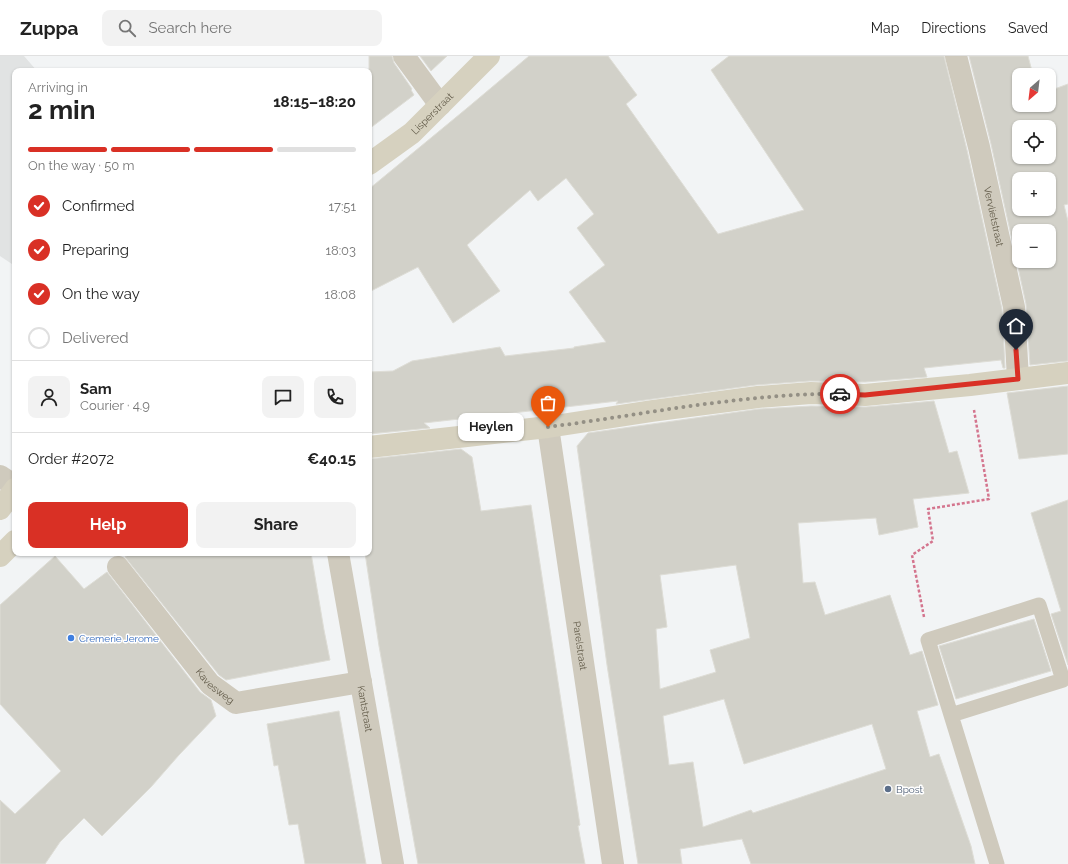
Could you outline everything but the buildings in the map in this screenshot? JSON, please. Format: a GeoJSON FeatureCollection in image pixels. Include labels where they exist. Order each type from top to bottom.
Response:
{"type":"FeatureCollection","features":[{"type":"Feature","properties":{"kind":"street"},"geometry":{"type":"LineString","coordinates":[[404,56],[440,105]]}},
{"type":"Feature","properties":{"kind":"street","name":"Lisperstraat"},"geometry":{"type":"LineString","coordinates":[[372,162],[412,133],[489,56]]}},
{"type":"Feature","properties":{"kind":"street","name":"Vervlietstraat"},"geometry":{"type":"LineString","coordinates":[[956,56],[979,147],[1014,307],[1018,379]]}},
{"type":"Feature","properties":{"kind":"street"},"geometry":{"type":"LineString","coordinates":[[372,447],[548,427],[758,397],[810,393],[865,395],[970,385],[1068,373]]}},
{"type":"Feature","properties":{"kind":"street","name":"Parelstraat"},"geometry":{"type":"LineString","coordinates":[[548,427],[613,864]]}},
{"type":"Feature","properties":{"kind":"street"},"geometry":{"type":"LineString","coordinates":[[0,476],[12,486]]}},
{"type":"Feature","properties":{"kind":"street"},"geometry":{"type":"LineString","coordinates":[[0,508],[12,492]]}},
{"type":"Feature","properties":{"kind":"street","name":"Kantstraat"},"geometry":{"type":"LineString","coordinates":[[339,556],[392,864]]}},
{"type":"Feature","properties":{"kind":"street","name":"Kavesweg"},"geometry":{"type":"LineString","coordinates":[[118,567],[210,684],[236,704],[360,682]]}},
{"type":"Feature","properties":{"kind":"lane"},"geometry":{"type":"LineString","coordinates":[[951,715],[1063,680],[1039,605],[928,640],[951,715],[997,864]]}},
{"type":"Feature","properties":{"kind":"path"},"geometry":{"type":"LineString","coordinates":[[928,640],[912,555],[933,541],[928,509],[989,499],[970,385]]}},
{"type":"Feature","properties":{"kind":"shaded area"},"geometry":{"type":"Polygon","coordinates":[[[0,56],[24,56],[34,68],[12,68],[12,264],[0,256],[0,56]]]}},
{"type":"Feature","properties":{"kind":"way so far"},"geometry":{"type":"LineString","coordinates":[[548,427],[758,397],[810,393],[840,394]]}},
{"type":"Feature","properties":{"kind":"place","name":"Heylen"},"geometry":{"type":"Point","coordinates":[548,427]}},
{"type":"Feature","properties":{"kind":"place","name":"Cremerie Jerome"},"geometry":{"type":"Point","coordinates":[71,638]}},
{"type":"Feature","properties":{"kind":"place","name":"Bpost"},"geometry":{"type":"Point","coordinates":[888,789]}},
{"type":"Feature","properties":{"kind":"route"},"geometry":{"type":"LineString","coordinates":[[840,394],[865,395],[1018,379],[1016,350]]}}]}
